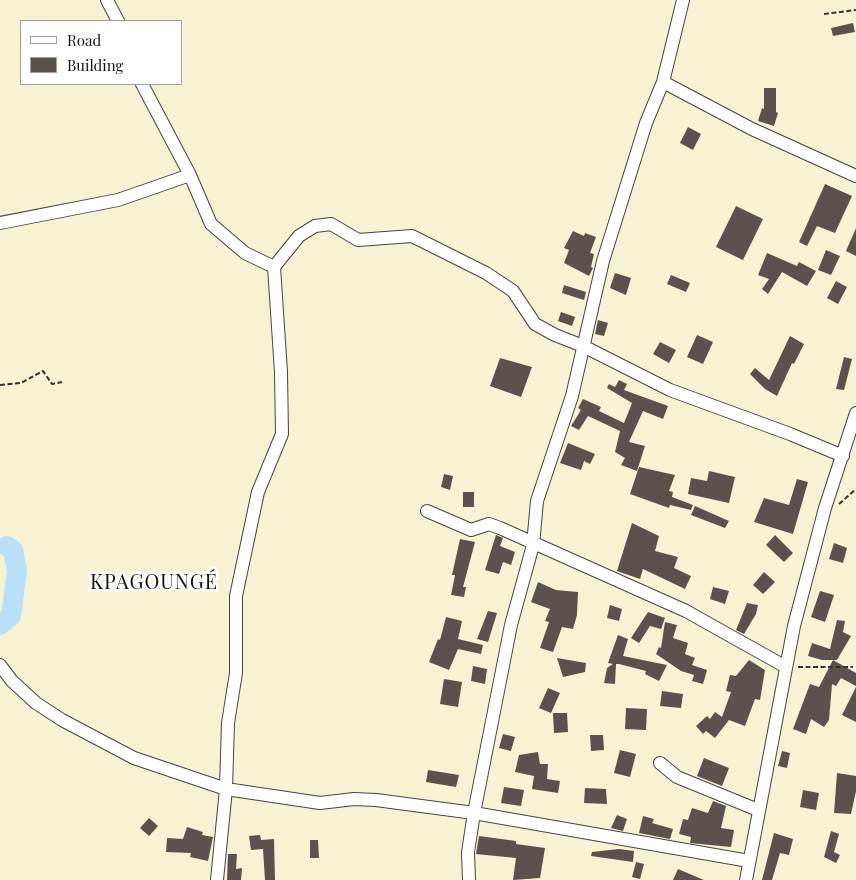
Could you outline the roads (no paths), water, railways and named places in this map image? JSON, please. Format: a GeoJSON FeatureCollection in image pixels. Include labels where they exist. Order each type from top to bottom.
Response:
{"type":"FeatureCollection","features":[{"type":"Feature","properties":{"kind":"street"},"geometry":{"type":"LineString","coordinates":[[107,0],[117,20]]}},
{"type":"Feature","properties":{"kind":"street"},"geometry":{"type":"LineString","coordinates":[[469,880],[468,852],[474,813],[511,625],[533,545],[537,501],[572,396],[612,231],[646,124],[663,82],[683,0]]}},
{"type":"Feature","properties":{"kind":"street"},"geometry":{"type":"LineString","coordinates":[[663,82],[752,129],[856,176]]}},
{"type":"Feature","properties":{"kind":"street"},"geometry":{"type":"LineString","coordinates":[[143,85],[190,176],[211,224],[245,253],[274,267]]}},
{"type":"Feature","properties":{"kind":"street"},"geometry":{"type":"LineString","coordinates":[[0,223],[118,200],[190,176]]}},
{"type":"Feature","properties":{"kind":"street"},"geometry":{"type":"LineString","coordinates":[[217,880],[226,788],[228,723],[236,672],[236,596],[258,492],[282,434],[281,372],[274,267],[299,236],[315,226],[330,224],[358,240],[412,236],[486,273],[513,291],[535,324],[584,346],[670,390],[790,434],[842,456]]}},
{"type":"Feature","properties":{"kind":"street"},"geometry":{"type":"LineString","coordinates":[[746,880],[794,626],[826,508],[842,456],[854,429],[856,413]]}},
{"type":"Feature","properties":{"kind":"street"},"geometry":{"type":"LineString","coordinates":[[427,511],[471,530],[489,524],[686,611],[786,666]]}},
{"type":"Feature","properties":{"kind":"street"},"geometry":{"type":"LineString","coordinates":[[0,665],[12,681],[36,703],[62,720],[134,758],[226,788],[320,803],[376,800],[474,813],[749,861]]}},
{"type":"Feature","properties":{"kind":"street"},"geometry":{"type":"LineString","coordinates":[[660,763],[677,777],[694,786],[758,810]]}},
{"type":"Feature","properties":{"kind":"waterway"},"geometry":{"type":"LineString","coordinates":[[0,625],[11,616],[17,571],[13,550],[7,546]]}},
{"type":"Feature","properties":{"kind":"district","name":"KPAGOUNGÉ"},"geometry":{"type":"Point","coordinates":[154,583]}}]}
